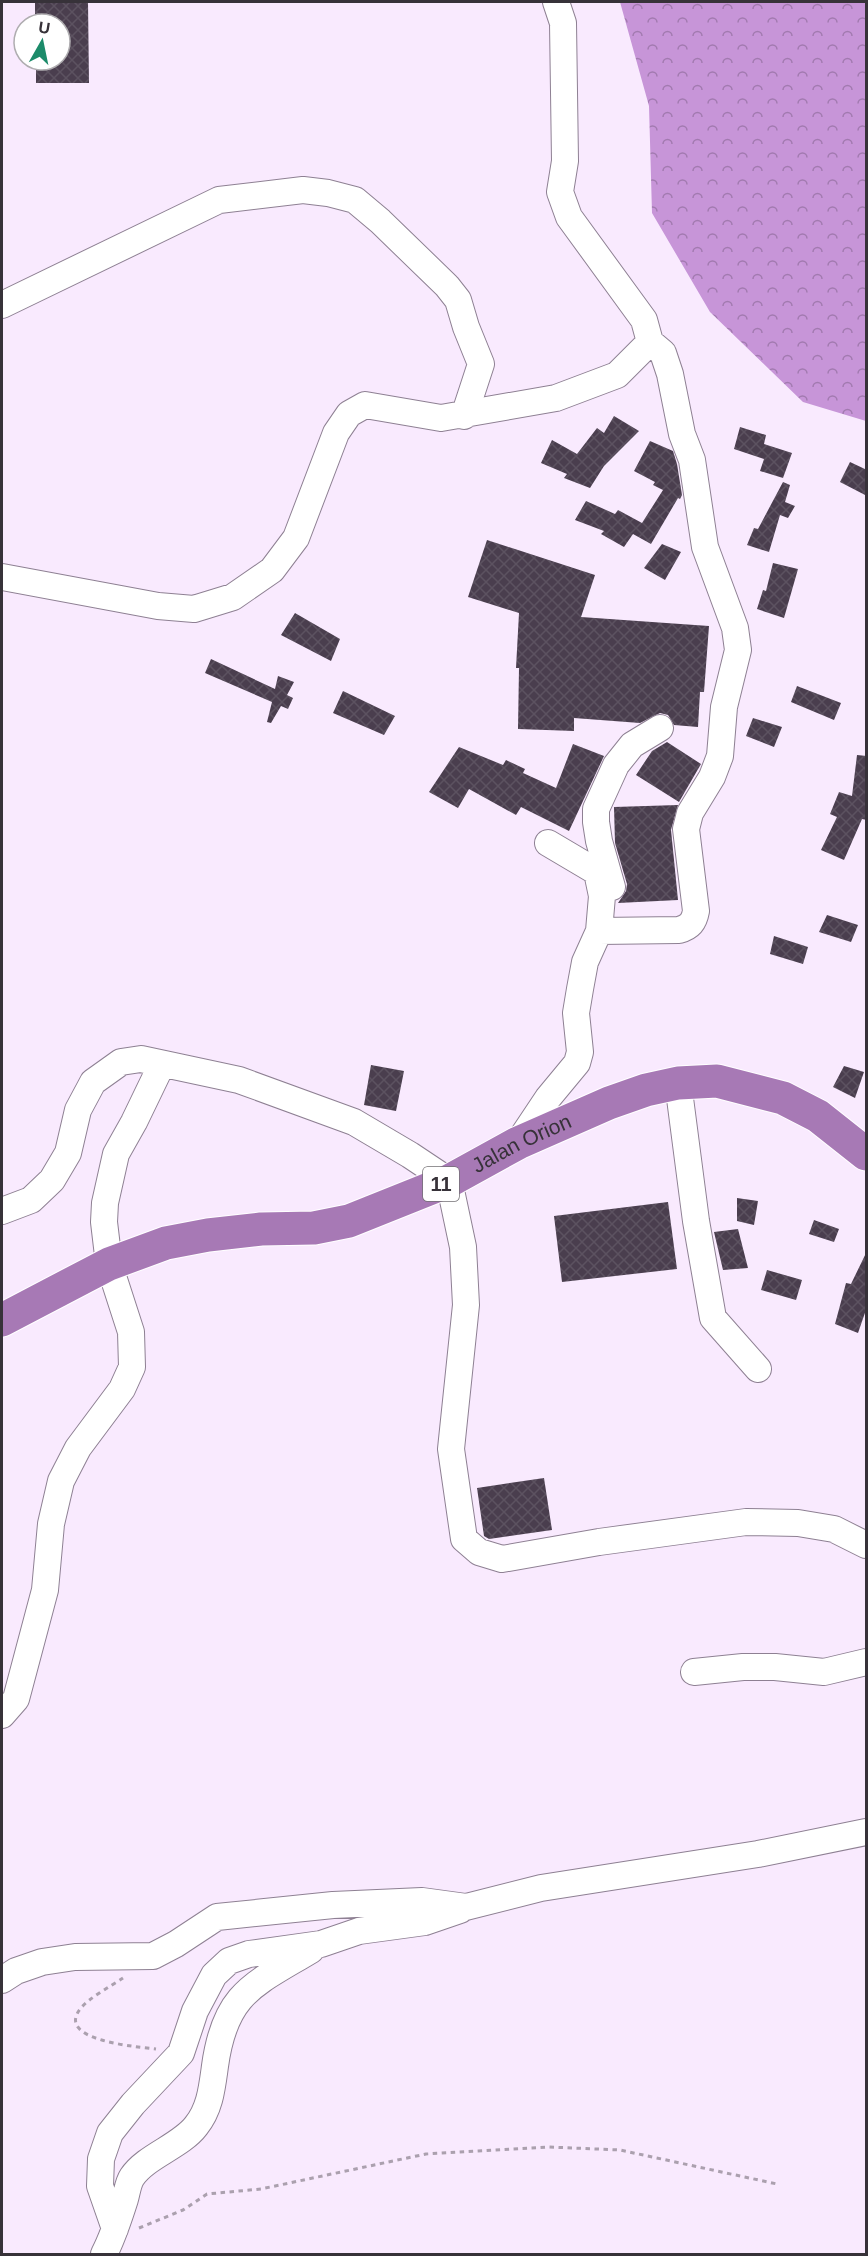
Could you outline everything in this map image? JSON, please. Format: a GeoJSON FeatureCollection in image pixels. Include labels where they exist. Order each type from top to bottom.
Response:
{"type":"FeatureCollection","features":[{"type":"Feature","properties":{"kind":"highway","name":"Jalan Orion"},"geometry":{"type":"LineString","coordinates":[[2,1320],[109,1264],[166,1243],[208,1235],[261,1229],[314,1228],[349,1221],[448,1181],[518,1143],[609,1104],[646,1090],[678,1083],[717,1081],[783,1098],[818,1116],[867,1154]]}},
{"type":"Feature","properties":{"kind":"street"},"geometry":{"type":"LineString","coordinates":[[556,2],[563,34],[565,161],[561,192],[569,217],[644,320],[650,342],[663,353],[670,374],[682,434],[692,460],[705,547],[735,628],[738,650],[724,707],[720,756],[712,777],[690,813],[686,829],[696,911],[695,920],[687,928],[679,930],[600,924]]}},
{"type":"Feature","properties":{"kind":"street"},"geometry":{"type":"LineString","coordinates":[[2,305],[219,200],[303,190],[328,193],[355,200],[447,286],[458,300],[481,364],[465,416]]}},
{"type":"Feature","properties":{"kind":"street"},"geometry":{"type":"LineString","coordinates":[[2,577],[158,606],[194,609],[233,597],[272,570],[296,538],[336,433],[349,414],[365,405],[441,418],[465,416],[556,398],[617,375],[650,342]]}},
{"type":"Feature","properties":{"kind":"street"},"geometry":{"type":"LineString","coordinates":[[518,1143],[548,1098],[577,1063],[580,1052],[576,1013],[585,962],[612,898],[612,882],[599,841],[596,809],[616,765],[632,746],[660,728]]}},
{"type":"Feature","properties":{"kind":"street"},"geometry":{"type":"LineString","coordinates":[[548,843],[597,872],[602,896],[600,924]]}},
{"type":"Feature","properties":{"kind":"street"},"geometry":{"type":"LineString","coordinates":[[2,1211],[31,1200],[52,1180],[68,1153],[78,1110],[93,1082],[121,1062],[141,1059],[238,1080],[354,1122],[410,1155],[448,1181],[463,1247],[466,1305],[451,1449],[464,1539],[479,1552],[502,1559],[599,1542],[746,1522],[798,1523],[834,1529],[867,1545]]}},
{"type":"Feature","properties":{"kind":"street"},"geometry":{"type":"LineString","coordinates":[[2,1715],[16,1699],[45,1590],[51,1524],[61,1481],[78,1448],[122,1389],[132,1367],[131,1332],[109,1264],[105,1203],[116,1154],[135,1122],[162,1064]]}},
{"type":"Feature","properties":{"kind":"street"},"geometry":{"type":"LineString","coordinates":[[678,1083],[696,1221],[713,1318],[758,1369]]}},
{"type":"Feature","properties":{"kind":"street"},"geometry":{"type":"LineString","coordinates":[[694,1672],[742,1667],[775,1667],[824,1672],[867,1662]]}},
{"type":"Feature","properties":{"kind":"street"},"geometry":{"type":"LineString","coordinates":[[110,2241],[132,2177],[196,2128],[208,2106],[219,2041],[226,2020],[243,1993],[266,1975],[321,1944],[359,1931],[425,1922],[466,1908],[541,1888],[758,1854],[867,1832]]}},
{"type":"Feature","properties":{"kind":"street"},"geometry":{"type":"LineString","coordinates":[[2,1980],[16,1971],[42,1962],[75,1957],[153,1956],[217,1917],[333,1905],[422,1901],[466,1908]]}},
{"type":"Feature","properties":{"kind":"street"},"geometry":{"type":"LineString","coordinates":[[110,2241],[100,2186],[101,2159],[110,2133],[184,2042],[195,2011],[214,1975],[229,1961],[249,1954],[321,1944]]}},
{"type":"Feature","properties":{"kind":"street"},"geometry":{"type":"LineString","coordinates":[[184,2042],[195,2055],[212,2087]]}},
{"type":"Feature","properties":{"kind":"path"},"geometry":{"type":"LineString","coordinates":[[125,1977],[80,2009],[76,2021],[77,2028],[85,2035],[113,2043],[184,2042]]}},
{"type":"Feature","properties":{"kind":"path"},"geometry":{"type":"LineString","coordinates":[[110,2241],[183,2210],[207,2194],[261,2189],[426,2154],[549,2147],[620,2150],[777,2184]]}},
{"type":"Feature","properties":{"kind":"green space"},"geometry":{"type":"Polygon","coordinates":[[[620,2],[866,2],[866,421],[803,402],[710,312],[652,213],[649,106],[620,2]]]}},
{"type":"Feature","properties":{"kind":"building"},"geometry":{"type":"Polygon","coordinates":[[[35,2],[88,2],[89,83],[36,83],[36,72],[72,72],[72,12],[35,12],[35,2]]]}},
{"type":"Feature","properties":{"kind":"building"},"geometry":{"type":"Polygon","coordinates":[[[614,416],[639,431],[604,466],[590,488],[564,478],[567,474],[541,463],[552,440],[577,454],[597,428],[604,433],[614,416]]]}},
{"type":"Feature","properties":{"kind":"building"},"geometry":{"type":"Polygon","coordinates":[[[740,427],[766,435],[764,444],[792,453],[783,478],[760,471],[764,459],[734,449],[740,427]]]}},
{"type":"Feature","properties":{"kind":"building"},"geometry":{"type":"Polygon","coordinates":[[[650,441],[673,451],[682,495],[651,544],[633,534],[624,547],[601,534],[604,531],[575,520],[586,501],[615,514],[618,510],[642,523],[663,490],[653,485],[655,482],[634,471],[650,441]]]}},
{"type":"Feature","properties":{"kind":"building"},"geometry":{"type":"Polygon","coordinates":[[[850,462],[867,470],[867,496],[840,482],[850,462]]]}},
{"type":"Feature","properties":{"kind":"building"},"geometry":{"type":"Polygon","coordinates":[[[783,482],[790,485],[785,502],[795,506],[788,518],[780,515],[769,552],[747,545],[754,528],[758,529],[783,482]]]}},
{"type":"Feature","properties":{"kind":"building"},"geometry":{"type":"Polygon","coordinates":[[[487,540],[595,575],[581,617],[709,626],[704,692],[700,692],[698,727],[674,725],[668,715],[660,713],[640,723],[574,718],[574,731],[518,729],[519,668],[516,668],[519,613],[468,597],[487,540]]]}},
{"type":"Feature","properties":{"kind":"building"},"geometry":{"type":"Polygon","coordinates":[[[662,544],[681,552],[665,580],[644,568],[662,544]]]}},
{"type":"Feature","properties":{"kind":"building"},"geometry":{"type":"Polygon","coordinates":[[[773,563],[798,569],[784,618],[757,609],[763,590],[766,591],[773,563]]]}},
{"type":"Feature","properties":{"kind":"building"},"geometry":{"type":"Polygon","coordinates":[[[295,613],[340,639],[331,661],[281,635],[295,613]]]}},
{"type":"Feature","properties":{"kind":"building"},"geometry":{"type":"Polygon","coordinates":[[[211,659],[275,689],[278,676],[294,682],[287,695],[293,698],[288,709],[281,706],[271,723],[267,722],[272,702],[205,673],[211,659]]]}},
{"type":"Feature","properties":{"kind":"building"},"geometry":{"type":"Polygon","coordinates":[[[797,686],[841,703],[834,720],[791,702],[797,686]]]}},
{"type":"Feature","properties":{"kind":"building"},"geometry":{"type":"Polygon","coordinates":[[[343,691],[395,716],[384,735],[333,713],[343,691]]]}},
{"type":"Feature","properties":{"kind":"building"},"geometry":{"type":"Polygon","coordinates":[[[753,718],[782,727],[774,747],[746,736],[753,718]]]}},
{"type":"Feature","properties":{"kind":"building"},"geometry":{"type":"Polygon","coordinates":[[[667,742],[701,764],[679,802],[636,775],[652,751],[667,742]]]}},
{"type":"Feature","properties":{"kind":"building"},"geometry":{"type":"Polygon","coordinates":[[[573,744],[604,756],[569,831],[521,807],[516,815],[469,789],[458,808],[429,792],[459,747],[503,765],[506,760],[525,769],[523,773],[556,788],[573,744]]]}},
{"type":"Feature","properties":{"kind":"building"},"geometry":{"type":"Polygon","coordinates":[[[857,755],[867,756],[867,820],[862,819],[844,860],[821,850],[837,817],[830,814],[839,792],[852,796],[857,755]]]}},
{"type":"Feature","properties":{"kind":"building"},"geometry":{"type":"Polygon","coordinates":[[[678,805],[671,830],[678,900],[618,903],[626,891],[627,884],[615,843],[614,807],[678,805]]]}},
{"type":"Feature","properties":{"kind":"building"},"geometry":{"type":"Polygon","coordinates":[[[827,915],[858,925],[851,942],[819,932],[827,915]]]}},
{"type":"Feature","properties":{"kind":"building"},"geometry":{"type":"Polygon","coordinates":[[[774,936],[808,947],[803,964],[770,954],[774,936]]]}},
{"type":"Feature","properties":{"kind":"building"},"geometry":{"type":"Polygon","coordinates":[[[371,1065],[404,1071],[396,1111],[364,1105],[371,1065]]]}},
{"type":"Feature","properties":{"kind":"building"},"geometry":{"type":"Polygon","coordinates":[[[844,1066],[864,1072],[855,1098],[833,1087],[844,1066]]]}},
{"type":"Feature","properties":{"kind":"building"},"geometry":{"type":"Polygon","coordinates":[[[737,1198],[758,1201],[754,1225],[737,1221],[737,1198]]]}},
{"type":"Feature","properties":{"kind":"building"},"geometry":{"type":"Polygon","coordinates":[[[668,1202],[677,1269],[562,1282],[554,1216],[668,1202]]]}},
{"type":"Feature","properties":{"kind":"building"},"geometry":{"type":"Polygon","coordinates":[[[814,1220],[839,1229],[834,1242],[809,1234],[814,1220]]]}},
{"type":"Feature","properties":{"kind":"building"},"geometry":{"type":"Polygon","coordinates":[[[738,1229],[748,1268],[723,1270],[714,1232],[738,1229]]]}},
{"type":"Feature","properties":{"kind":"building"},"geometry":{"type":"Polygon","coordinates":[[[867,1251],[867,1307],[858,1333],[835,1324],[846,1283],[851,1284],[867,1251]]]}},
{"type":"Feature","properties":{"kind":"building"},"geometry":{"type":"Polygon","coordinates":[[[767,1270],[802,1280],[796,1300],[761,1290],[767,1270]]]}},
{"type":"Feature","properties":{"kind":"building"},"geometry":{"type":"Polygon","coordinates":[[[544,1478],[552,1530],[489,1539],[484,1536],[477,1488],[544,1478]]]}}]}
